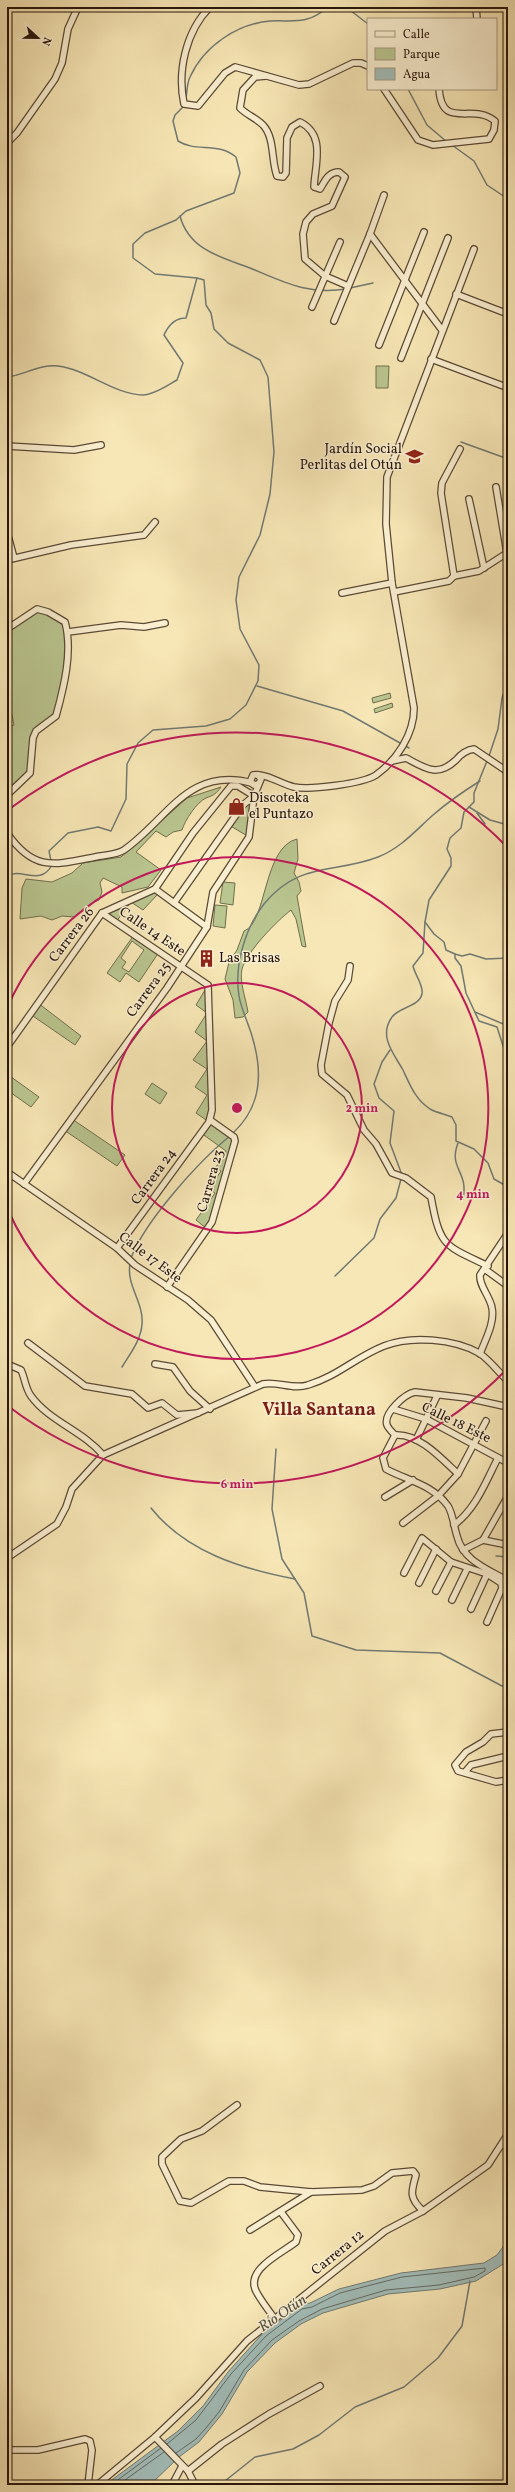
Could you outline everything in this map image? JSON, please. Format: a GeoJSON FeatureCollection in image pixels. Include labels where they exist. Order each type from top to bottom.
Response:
{"type":"FeatureCollection","features":[{"type":"Feature","properties":{"kind":"street"},"geometry":{"type":"LineString","coordinates":[[7,142],[17,133],[55,79],[62,63],[68,29],[78,7]]}},
{"type":"Feature","properties":{"kind":"street"},"geometry":{"type":"LineString","coordinates":[[210,7],[193,30],[181,78],[184,104],[198,106],[225,73],[236,67],[299,85],[316,81],[353,63],[361,63],[367,66]]}},
{"type":"Feature","properties":{"kind":"street"},"geometry":{"type":"LineString","coordinates":[[476,7],[477,18]]}},
{"type":"Feature","properties":{"kind":"street"},"geometry":{"type":"LineString","coordinates":[[266,76],[255,77],[243,90],[240,108],[248,116],[263,125],[269,136],[277,176],[283,177],[286,173],[287,138],[292,127],[300,122],[309,127],[316,141],[318,157],[314,186],[320,189],[327,176],[334,172],[339,172],[345,177],[332,206],[313,214],[306,222],[303,234],[305,259],[325,276],[347,288]]}},
{"type":"Feature","properties":{"kind":"street"},"geometry":{"type":"LineString","coordinates":[[385,90],[418,140],[433,145],[489,139],[494,130],[495,121],[483,113],[457,114],[444,110],[440,103],[439,90]]}},
{"type":"Feature","properties":{"kind":"street"},"geometry":{"type":"LineString","coordinates":[[334,321],[370,234],[384,195]]}},
{"type":"Feature","properties":{"kind":"street"},"geometry":{"type":"LineString","coordinates":[[379,345],[424,232]]}},
{"type":"Feature","properties":{"kind":"street"},"geometry":{"type":"LineString","coordinates":[[370,234],[442,330]]}},
{"type":"Feature","properties":{"kind":"street"},"geometry":{"type":"LineString","coordinates":[[401,358],[448,238]]}},
{"type":"Feature","properties":{"kind":"street"},"geometry":{"type":"LineString","coordinates":[[312,307],[340,242]]}},
{"type":"Feature","properties":{"kind":"street"},"geometry":{"type":"LineString","coordinates":[[7,833],[24,852],[34,859],[48,864],[118,852],[123,850],[193,788],[222,779],[237,779],[255,775],[293,787],[328,787],[374,776],[392,761],[412,728],[414,708],[392,583],[386,524],[387,477],[474,249]]}},
{"type":"Feature","properties":{"kind":"street"},"geometry":{"type":"LineString","coordinates":[[456,294],[508,314]]}},
{"type":"Feature","properties":{"kind":"street"},"geometry":{"type":"LineString","coordinates":[[431,359],[506,388]]}},
{"type":"Feature","properties":{"kind":"street"},"geometry":{"type":"LineString","coordinates":[[7,446],[74,450],[101,445]]}},
{"type":"Feature","properties":{"kind":"street"},"geometry":{"type":"LineString","coordinates":[[454,576],[441,493],[442,483],[460,449]]}},
{"type":"Feature","properties":{"kind":"street"},"geometry":{"type":"LineString","coordinates":[[394,592],[449,581],[454,576],[484,568],[508,553],[496,487]]}},
{"type":"Feature","properties":{"kind":"street"},"geometry":{"type":"LineString","coordinates":[[469,499],[484,568]]}},
{"type":"Feature","properties":{"kind":"street"},"geometry":{"type":"LineString","coordinates":[[7,560],[72,544],[144,535],[155,522]]}},
{"type":"Feature","properties":{"kind":"street"},"geometry":{"type":"LineString","coordinates":[[7,532],[14,558]]}},
{"type":"Feature","properties":{"kind":"street"},"geometry":{"type":"LineString","coordinates":[[342,593],[392,583]]}},
{"type":"Feature","properties":{"kind":"street"},"geometry":{"type":"LineString","coordinates":[[7,629],[37,609],[48,612],[65,622],[68,632],[67,665],[56,716],[36,731],[31,745],[30,773],[7,795]]}},
{"type":"Feature","properties":{"kind":"street"},"geometry":{"type":"LineString","coordinates":[[68,632],[121,626],[144,627],[165,623]]}},
{"type":"Feature","properties":{"kind":"street"},"geometry":{"type":"LineString","coordinates":[[392,761],[406,758],[425,768],[437,771],[447,767],[459,755],[474,749],[508,772]]}},
{"type":"Feature","properties":{"kind":"street"},"geometry":{"type":"LineString","coordinates":[[255,775],[261,779],[255,784]]}},
{"type":"Feature","properties":{"kind":"street"},"geometry":{"type":"LineString","coordinates":[[255,775],[250,778],[255,784]]}},
{"type":"Feature","properties":{"kind":"street"},"geometry":{"type":"LineString","coordinates":[[237,779],[255,784],[268,778]]}},
{"type":"Feature","properties":{"kind":"street","name":"Carrera 25"},"geometry":{"type":"LineString","coordinates":[[24,1184],[181,966],[207,927],[213,892],[249,837],[255,784]]}},
{"type":"Feature","properties":{"kind":"street"},"geometry":{"type":"LineString","coordinates":[[174,903],[243,805],[254,795],[234,785],[228,788],[193,833],[155,890],[207,927]]}},
{"type":"Feature","properties":{"kind":"street","name":"Carrera 26"},"geometry":{"type":"LineString","coordinates":[[7,1046],[102,912],[155,890]]}},
{"type":"Feature","properties":{"kind":"street","name":"Calle 14 Este"},"geometry":{"type":"LineString","coordinates":[[102,912],[208,985],[212,1110],[210,1120]]}},
{"type":"Feature","properties":{"kind":"street"},"geometry":{"type":"LineString","coordinates":[[350,966],[348,980],[335,1001],[329,1023],[321,1065],[322,1074],[347,1095],[364,1130],[376,1144],[392,1173],[406,1178],[431,1197],[437,1228],[448,1246],[487,1268],[508,1286]]}},
{"type":"Feature","properties":{"kind":"street","name":"Carrera 23"},"geometry":{"type":"LineString","coordinates":[[168,1287],[212,1222],[235,1139],[210,1120]]}},
{"type":"Feature","properties":{"kind":"street","name":"Carrera 24"},"geometry":{"type":"LineString","coordinates":[[117,1248],[210,1120]]}},
{"type":"Feature","properties":{"kind":"street","name":"Calle 17 Este"},"geometry":{"type":"LineString","coordinates":[[7,1172],[117,1248],[135,1265],[188,1300],[211,1320],[255,1387]]}},
{"type":"Feature","properties":{"kind":"street"},"geometry":{"type":"LineString","coordinates":[[480,1354],[493,1318],[488,1297],[480,1280],[480,1275],[487,1268],[508,1233]]}},
{"type":"Feature","properties":{"kind":"street"},"geometry":{"type":"LineString","coordinates":[[7,1558],[57,1524],[66,1507],[72,1489],[103,1455],[200,1414],[255,1387],[272,1383],[293,1387],[306,1386],[333,1377],[369,1354],[398,1342],[416,1341],[455,1344],[480,1354],[508,1381]]}},
{"type":"Feature","properties":{"kind":"street"},"geometry":{"type":"LineString","coordinates":[[28,1343],[85,1386],[132,1394],[148,1408],[162,1403],[180,1415],[200,1414]]}},
{"type":"Feature","properties":{"kind":"street"},"geometry":{"type":"LineString","coordinates":[[7,1364],[21,1370],[27,1389],[42,1407],[86,1439],[103,1455]]}},
{"type":"Feature","properties":{"kind":"street"},"geometry":{"type":"LineString","coordinates":[[155,1364],[173,1367],[190,1391],[210,1409]]}},
{"type":"Feature","properties":{"kind":"street"},"geometry":{"type":"LineString","coordinates":[[458,1474],[438,1454],[416,1440],[394,1435],[386,1421],[393,1409],[408,1394],[415,1392],[437,1396],[467,1398],[508,1407]]}},
{"type":"Feature","properties":{"kind":"street"},"geometry":{"type":"LineString","coordinates":[[416,1440],[437,1396]]}},
{"type":"Feature","properties":{"kind":"street","name":"Calle 18 Este"},"geometry":{"type":"LineString","coordinates":[[393,1409],[426,1419],[508,1463]]}},
{"type":"Feature","properties":{"kind":"street"},"geometry":{"type":"LineString","coordinates":[[403,1524],[438,1496],[458,1474],[486,1421]]}},
{"type":"Feature","properties":{"kind":"street"},"geometry":{"type":"LineString","coordinates":[[394,1435],[385,1451],[383,1464],[392,1472],[424,1484],[438,1496],[449,1508],[463,1550],[470,1559],[505,1583],[487,1622]]}},
{"type":"Feature","properties":{"kind":"street"},"geometry":{"type":"LineString","coordinates":[[454,1525],[465,1517],[473,1505],[498,1458]]}},
{"type":"Feature","properties":{"kind":"street"},"geometry":{"type":"LineString","coordinates":[[385,1497],[413,1480]]}},
{"type":"Feature","properties":{"kind":"street"},"geometry":{"type":"LineString","coordinates":[[463,1550],[483,1540],[508,1496]]}},
{"type":"Feature","properties":{"kind":"street"},"geometry":{"type":"LineString","coordinates":[[404,1573],[421,1539],[424,1538],[451,1562],[468,1569],[488,1572]]}},
{"type":"Feature","properties":{"kind":"street"},"geometry":{"type":"LineString","coordinates":[[483,1540],[508,1545]]}},
{"type":"Feature","properties":{"kind":"street"},"geometry":{"type":"LineString","coordinates":[[419,1583],[436,1549]]}},
{"type":"Feature","properties":{"kind":"street"},"geometry":{"type":"LineString","coordinates":[[436,1591],[451,1562]]}},
{"type":"Feature","properties":{"kind":"street"},"geometry":{"type":"LineString","coordinates":[[452,1600],[468,1569]]}},
{"type":"Feature","properties":{"kind":"street"},"geometry":{"type":"LineString","coordinates":[[471,1608],[488,1572]]}},
{"type":"Feature","properties":{"kind":"street"},"geometry":{"type":"LineString","coordinates":[[508,1732],[491,1734],[458,1760],[456,1769],[496,1782],[508,1780]]}},
{"type":"Feature","properties":{"kind":"street"},"geometry":{"type":"LineString","coordinates":[[465,1772],[471,1765],[508,1756]]}},
{"type":"Feature","properties":{"kind":"street"},"geometry":{"type":"LineString","coordinates":[[237,2105],[202,2131],[181,2139],[162,2157],[162,2164],[180,2201],[191,2203],[229,2181],[244,2181],[260,2187],[311,2192],[362,2190],[374,2186],[392,2173],[413,2171],[416,2175],[411,2195],[414,2203],[423,2211]]}},
{"type":"Feature","properties":{"kind":"street","name":"Carrera 12"},"geometry":{"type":"LineString","coordinates":[[97,2485],[155,2437],[196,2398],[247,2341],[385,2231],[423,2211],[488,2165],[508,2134]]}},
{"type":"Feature","properties":{"kind":"street"},"geometry":{"type":"LineString","coordinates":[[250,2230],[311,2192]]}},
{"type":"Feature","properties":{"kind":"street"},"geometry":{"type":"LineString","coordinates":[[275,2319],[256,2292],[254,2283],[256,2273],[260,2267],[296,2242],[298,2235],[281,2212]]}},
{"type":"Feature","properties":{"kind":"street"},"geometry":{"type":"LineString","coordinates":[[188,2471],[222,2444],[269,2414],[320,2386]]}},
{"type":"Feature","properties":{"kind":"street"},"geometry":{"type":"LineString","coordinates":[[155,2437],[188,2471],[195,2485]]}},
{"type":"Feature","properties":{"kind":"street"},"geometry":{"type":"LineString","coordinates":[[7,2450],[38,2450],[85,2439],[90,2441],[92,2450],[88,2485]]}},
{"type":"Feature","properties":{"kind":"street"},"geometry":{"type":"LineString","coordinates":[[172,2485],[182,2466]]}},
{"type":"Feature","properties":{"kind":"green space"},"geometry":{"type":"Polygon","coordinates":[[[376,366],[389,366],[388,388],[376,388],[376,366]]]}},
{"type":"Feature","properties":{"kind":"green space"},"geometry":{"type":"Polygon","coordinates":[[[37,609],[65,622],[67,665],[56,716],[36,731],[32,767],[7,795],[7,727],[14,725],[7,691],[7,629],[37,609]]]}},
{"type":"Feature","properties":{"kind":"green space"},"geometry":{"type":"Polygon","coordinates":[[[390,693],[391,698],[373,703],[372,698],[390,693]]]}},
{"type":"Feature","properties":{"kind":"green space"},"geometry":{"type":"Polygon","coordinates":[[[392,703],[393,707],[375,713],[374,709],[392,703]]]}},
{"type":"Feature","properties":{"kind":"green space"},"geometry":{"type":"Polygon","coordinates":[[[221,787],[215,794],[206,798],[195,807],[182,830],[173,832],[166,837],[156,831],[136,852],[161,870],[148,887],[122,893],[122,887],[103,878],[100,883],[102,892],[99,900],[92,903],[74,917],[62,916],[52,920],[41,916],[20,919],[22,888],[26,879],[52,882],[72,873],[83,863],[121,857],[187,798],[221,787]]]}},
{"type":"Feature","properties":{"kind":"green space"},"geometry":{"type":"Polygon","coordinates":[[[254,796],[249,837],[229,825],[254,796]]]}},
{"type":"Feature","properties":{"kind":"green space"},"geometry":{"type":"Polygon","coordinates":[[[297,839],[298,859],[294,873],[299,882],[301,891],[297,896],[306,947],[302,946],[296,919],[291,910],[263,937],[250,953],[245,962],[242,969],[241,979],[248,1012],[243,1017],[235,1018],[233,1000],[225,979],[229,962],[237,950],[244,931],[251,925],[257,914],[271,870],[278,856],[286,845],[297,839]]]}},
{"type":"Feature","properties":{"kind":"green space"},"geometry":{"type":"Polygon","coordinates":[[[223,882],[235,883],[233,905],[220,903],[223,882]]]}},
{"type":"Feature","properties":{"kind":"green space"},"geometry":{"type":"Polygon","coordinates":[[[152,891],[159,893],[143,910],[131,902],[116,922],[102,913],[152,891]]]}},
{"type":"Feature","properties":{"kind":"green space"},"geometry":{"type":"Polygon","coordinates":[[[215,905],[227,906],[225,928],[213,926],[215,905]]]}},
{"type":"Feature","properties":{"kind":"green space"},"geometry":{"type":"Polygon","coordinates":[[[134,935],[159,952],[139,982],[126,973],[120,982],[107,973],[134,935]],[[132,941],[121,958],[126,962],[122,968],[129,972],[144,950],[132,941]]]}},
{"type":"Feature","properties":{"kind":"green space"},"geometry":{"type":"Polygon","coordinates":[[[208,985],[210,1120],[234,1137],[207,1229],[196,1220],[215,1193],[209,1189],[221,1171],[216,1167],[226,1151],[201,1133],[209,1122],[196,1113],[207,1095],[195,1087],[207,1069],[193,1060],[207,1041],[195,1032],[207,1013],[196,1005],[208,985]]]}},
{"type":"Feature","properties":{"kind":"green space"},"geometry":{"type":"Polygon","coordinates":[[[38,1003],[81,1036],[75,1045],[30,1014],[38,1003]]]}},
{"type":"Feature","properties":{"kind":"green space"},"geometry":{"type":"Polygon","coordinates":[[[7,1074],[39,1097],[31,1107],[7,1090],[7,1074]]]}},
{"type":"Feature","properties":{"kind":"green space"},"geometry":{"type":"Polygon","coordinates":[[[152,1083],[167,1093],[160,1104],[145,1094],[152,1083]]]}},
{"type":"Feature","properties":{"kind":"green space"},"geometry":{"type":"Polygon","coordinates":[[[72,1119],[125,1155],[117,1166],[64,1130],[72,1119]]]}},
{"type":"Feature","properties":{"kind":"water","name":"Río Otún"},"geometry":{"type":"Polygon","coordinates":[[[508,2240],[508,2261],[476,2281],[440,2289],[388,2294],[323,2313],[301,2324],[275,2343],[247,2372],[222,2414],[199,2442],[179,2457],[150,2485],[105,2485],[178,2431],[203,2406],[228,2372],[263,2333],[301,2305],[310,2303],[339,2289],[401,2273],[484,2263],[497,2255],[508,2240]]]}},
{"type":"Feature","properties":{"kind":"waterway"},"geometry":{"type":"LineString","coordinates":[[186,98],[189,79],[196,66],[213,46],[223,38],[258,23],[270,21],[294,21],[314,17],[328,7]]}},
{"type":"Feature","properties":{"kind":"waterway"},"geometry":{"type":"LineString","coordinates":[[346,7],[367,23]]}},
{"type":"Feature","properties":{"kind":"waterway"},"geometry":{"type":"LineString","coordinates":[[409,90],[427,125],[447,142]]}},
{"type":"Feature","properties":{"kind":"waterway"},"geometry":{"type":"LineString","coordinates":[[7,377],[38,368],[58,366],[80,372],[121,391],[143,395],[156,392],[177,380],[183,363],[164,335],[172,323],[178,319],[186,318],[197,278],[155,274],[133,258],[133,244],[145,233],[176,220],[186,211],[234,193],[240,173],[236,157],[229,152],[222,149],[192,146],[178,141],[173,121],[175,115],[184,106]]}},
{"type":"Feature","properties":{"kind":"waterway"},"geometry":{"type":"LineString","coordinates":[[452,145],[474,161],[487,185],[508,199]]}},
{"type":"Feature","properties":{"kind":"waterway"},"geometry":{"type":"LineString","coordinates":[[180,216],[184,228],[191,237],[198,244],[217,256],[307,289],[346,289]]}},
{"type":"Feature","properties":{"kind":"waterway"},"geometry":{"type":"LineString","coordinates":[[51,861],[49,851],[68,833],[98,827],[111,831],[126,799],[127,764],[138,743],[153,730],[206,726],[230,719],[246,705],[258,681],[259,665],[240,629],[236,600],[239,577],[260,535],[270,494],[274,452],[268,377],[260,360],[228,343],[214,329],[211,313],[206,305],[204,280],[197,278]]}},
{"type":"Feature","properties":{"kind":"waterway"},"geometry":{"type":"LineString","coordinates":[[350,288],[373,283]]}},
{"type":"Feature","properties":{"kind":"waterway"},"geometry":{"type":"LineString","coordinates":[[461,442],[508,459]]}},
{"type":"Feature","properties":{"kind":"waterway"},"geometry":{"type":"LineString","coordinates":[[489,756],[498,729],[502,698],[508,679]]}},
{"type":"Feature","properties":{"kind":"waterway"},"geometry":{"type":"LineString","coordinates":[[257,686],[343,711],[409,748]]}},
{"type":"Feature","properties":{"kind":"waterway"},"geometry":{"type":"LineString","coordinates":[[487,761],[474,793],[474,802],[464,812],[461,828],[450,838],[447,849],[451,858],[451,866],[429,900],[425,922],[434,934],[444,942],[446,950],[455,954],[455,958],[461,966],[466,993],[479,1021],[497,1027],[505,1052],[505,1071],[508,1078]]}},
{"type":"Feature","properties":{"kind":"waterway"},"geometry":{"type":"LineString","coordinates":[[233,1133],[243,1123],[250,1112],[258,1088],[258,1063],[256,1049],[240,1001],[238,972],[242,948],[246,936],[251,924],[264,904],[277,890],[290,881],[304,875],[362,862],[378,857],[394,849],[444,806],[480,781]]}},
{"type":"Feature","properties":{"kind":"waterway"},"geometry":{"type":"LineString","coordinates":[[469,807],[490,820],[508,825]]}},
{"type":"Feature","properties":{"kind":"waterway"},"geometry":{"type":"LineString","coordinates":[[477,813],[485,824]]}},
{"type":"Feature","properties":{"kind":"waterway"},"geometry":{"type":"LineString","coordinates":[[7,876],[13,874],[36,876],[42,875],[52,865]]}},
{"type":"Feature","properties":{"kind":"waterway"},"geometry":{"type":"LineString","coordinates":[[425,922],[423,953],[413,966],[421,984],[422,994],[417,1002],[399,1011],[392,1017],[388,1024],[387,1031],[389,1045],[420,1101],[435,1112],[452,1117],[456,1125],[456,1141],[474,1149],[488,1163],[494,1179],[508,1187]]}},
{"type":"Feature","properties":{"kind":"waterway"},"geometry":{"type":"LineString","coordinates":[[7,932],[11,943],[7,953]]}},
{"type":"Feature","properties":{"kind":"waterway"},"geometry":{"type":"LineString","coordinates":[[455,954],[462,956],[470,954],[486,959],[508,958]]}},
{"type":"Feature","properties":{"kind":"waterway"},"geometry":{"type":"LineString","coordinates":[[475,1012],[508,1026]]}},
{"type":"Feature","properties":{"kind":"waterway"},"geometry":{"type":"LineString","coordinates":[[390,1050],[382,1062],[374,1084],[379,1098],[394,1111],[390,1143],[402,1175]]}},
{"type":"Feature","properties":{"kind":"waterway"},"geometry":{"type":"LineString","coordinates":[[131,1258],[148,1227],[174,1192],[203,1160],[230,1136]]}},
{"type":"Feature","properties":{"kind":"waterway"},"geometry":{"type":"LineString","coordinates":[[458,1143],[455,1159],[463,1182],[463,1199]]}},
{"type":"Feature","properties":{"kind":"waterway"},"geometry":{"type":"LineString","coordinates":[[335,1276],[374,1238],[380,1219],[396,1198],[401,1179]]}},
{"type":"Feature","properties":{"kind":"waterway"},"geometry":{"type":"LineString","coordinates":[[122,1367],[140,1336],[142,1324],[142,1316],[130,1279],[130,1264]]}},
{"type":"Feature","properties":{"kind":"waterway"},"geometry":{"type":"LineString","coordinates":[[276,1449],[272,1509],[282,1559],[304,1593],[312,1636],[356,1650],[440,1653],[502,1686],[508,1686]]}},
{"type":"Feature","properties":{"kind":"waterway"},"geometry":{"type":"LineString","coordinates":[[151,1508],[165,1523],[181,1536],[216,1556],[255,1570],[295,1579]]}},
{"type":"Feature","properties":{"kind":"waterway"},"geometry":{"type":"LineString","coordinates":[[496,1556],[508,1557]]}},
{"type":"Feature","properties":{"kind":"waterway"},"geometry":{"type":"LineString","coordinates":[[220,2485],[255,2457],[293,2449],[319,2435],[355,2407],[404,2387],[438,2358],[462,2326],[470,2281]]}},
{"type":"Feature","properties":{"kind":"place","name":"Jardín Social Perlitas del Otún"},"geometry":{"type":"Point","coordinates":[415,457]}},
{"type":"Feature","properties":{"kind":"place","name":"Discoteka el Puntazo"},"geometry":{"type":"Point","coordinates":[236,806]}},
{"type":"Feature","properties":{"kind":"place","name":"Las Brisas"},"geometry":{"type":"Point","coordinates":[206,958]}},
{"type":"Feature","properties":{"kind":"district","name":"Villa Santana"},"geometry":{"type":"Point","coordinates":[319,1410]}}]}
